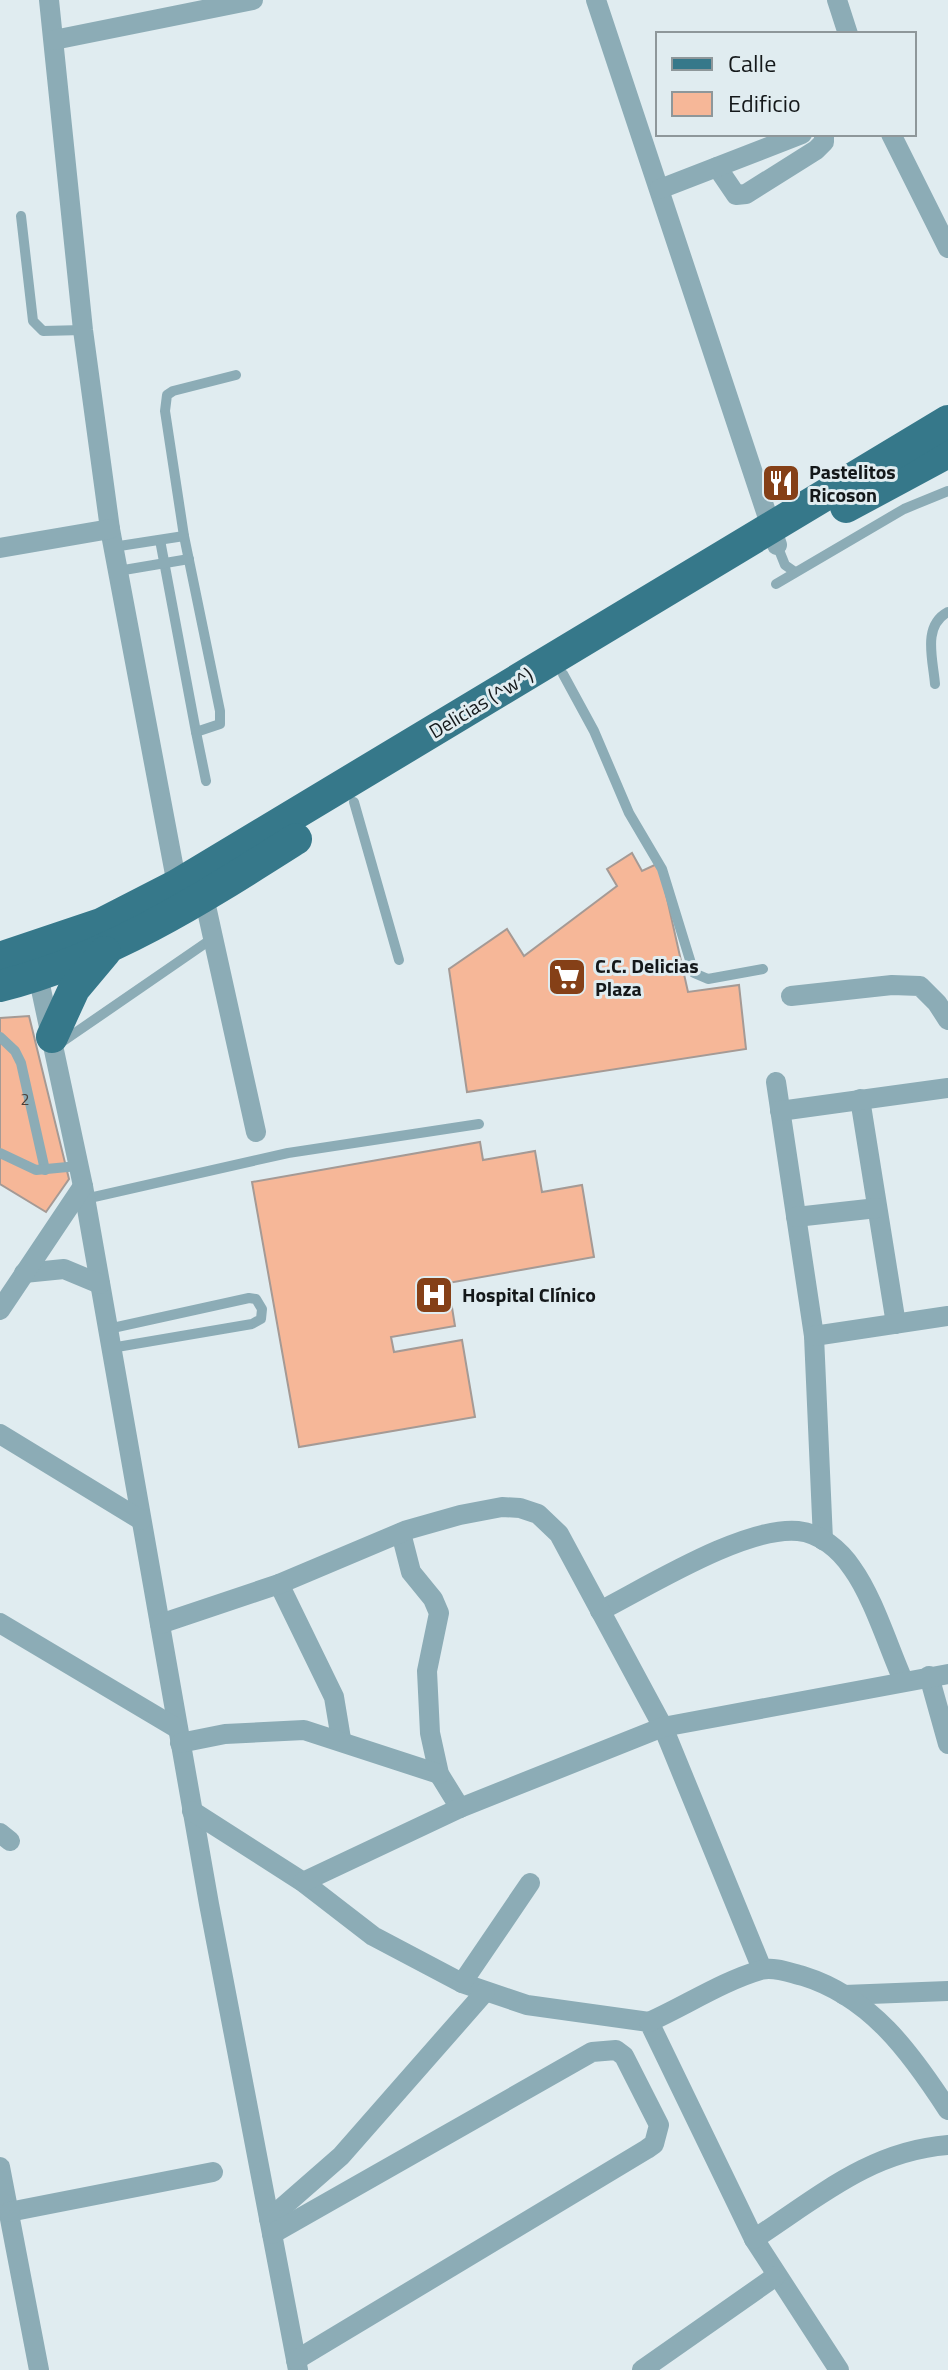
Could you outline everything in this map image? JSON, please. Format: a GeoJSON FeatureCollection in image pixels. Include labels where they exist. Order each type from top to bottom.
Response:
{"type":"FeatureCollection","features":[{"type":"Feature","properties":{"kind":"main road","name":"Delicias (^w^)"},"geometry":{"type":"LineString","coordinates":[[0,986],[101,924],[190,891],[354,802],[563,674],[948,421]]}},
{"type":"Feature","properties":{"kind":"main road","name":"Delicias (^w^)"},"geometry":{"type":"LineString","coordinates":[[0,958],[35,963],[108,949],[190,891],[774,537],[902,494],[948,452]]}},
{"type":"Feature","properties":{"kind":"main road"},"geometry":{"type":"LineString","coordinates":[[53,1042],[74,989],[108,949]]}},
{"type":"Feature","properties":{"kind":"street"},"geometry":{"type":"LineString","coordinates":[[49,0],[83,330],[111,538],[190,891],[213,938],[256,1132]]}},
{"type":"Feature","properties":{"kind":"street"},"geometry":{"type":"LineString","coordinates":[[54,40],[253,0]]}},
{"type":"Feature","properties":{"kind":"street"},"geometry":{"type":"LineString","coordinates":[[596,0],[774,537]]}},
{"type":"Feature","properties":{"kind":"street"},"geometry":{"type":"LineString","coordinates":[[837,0],[847,32]]}},
{"type":"Feature","properties":{"kind":"street"},"geometry":{"type":"LineString","coordinates":[[660,189],[797,136]]}},
{"type":"Feature","properties":{"kind":"street"},"geometry":{"type":"LineString","coordinates":[[717,167],[736,195],[746,194],[816,150],[823,136]]}},
{"type":"Feature","properties":{"kind":"street"},"geometry":{"type":"LineString","coordinates":[[892,136],[948,248]]}},
{"type":"Feature","properties":{"kind":"street"},"geometry":{"type":"LineString","coordinates":[[0,548],[111,538]]}},
{"type":"Feature","properties":{"kind":"street"},"geometry":{"type":"LineString","coordinates":[[35,963],[84,1193],[192,1811],[270,2226],[297,2365],[647,2149],[654,2144],[659,2125],[624,2056],[616,2050],[592,2052],[270,2226]]}},
{"type":"Feature","properties":{"kind":"street"},"geometry":{"type":"LineString","coordinates":[[791,996],[892,985],[920,986],[948,1020]]}},
{"type":"Feature","properties":{"kind":"street"},"geometry":{"type":"LineString","coordinates":[[776,1082],[814,1336],[823,1540]]}},
{"type":"Feature","properties":{"kind":"street"},"geometry":{"type":"LineString","coordinates":[[780,1111],[948,1088]]}},
{"type":"Feature","properties":{"kind":"street"},"geometry":{"type":"LineString","coordinates":[[860,1099],[896,1324]]}},
{"type":"Feature","properties":{"kind":"street"},"geometry":{"type":"LineString","coordinates":[[0,1310],[6,1287],[24,1273],[84,1193]]}},
{"type":"Feature","properties":{"kind":"street"},"geometry":{"type":"LineString","coordinates":[[796,1217],[877,1208]]}},
{"type":"Feature","properties":{"kind":"street"},"geometry":{"type":"LineString","coordinates":[[24,1273],[64,1269],[100,1284]]}},
{"type":"Feature","properties":{"kind":"street"},"geometry":{"type":"LineString","coordinates":[[814,1336],[948,1316]]}},
{"type":"Feature","properties":{"kind":"street"},"geometry":{"type":"LineString","coordinates":[[0,1434],[141,1520]]}},
{"type":"Feature","properties":{"kind":"street"},"geometry":{"type":"LineString","coordinates":[[160,1624],[279,1584],[401,1533],[502,1507],[538,1514],[559,1534],[663,1727],[762,1969]]}},
{"type":"Feature","properties":{"kind":"street"},"geometry":{"type":"LineString","coordinates":[[600,1611],[747,1539],[781,1531],[802,1531],[823,1540],[854,1569],[903,1680]]}},
{"type":"Feature","properties":{"kind":"street"},"geometry":{"type":"LineString","coordinates":[[401,1533],[411,1572],[433,1599],[439,1613],[427,1671],[427,1698],[439,1774],[460,1808]]}},
{"type":"Feature","properties":{"kind":"street"},"geometry":{"type":"LineString","coordinates":[[279,1584],[334,1697],[341,1739]]}},
{"type":"Feature","properties":{"kind":"street"},"geometry":{"type":"LineString","coordinates":[[0,1623],[179,1736],[289,1730],[341,1739],[439,1774]]}},
{"type":"Feature","properties":{"kind":"street"},"geometry":{"type":"LineString","coordinates":[[303,1882],[460,1808],[663,1727],[938,1675],[948,1744]]}},
{"type":"Feature","properties":{"kind":"street"},"geometry":{"type":"LineString","coordinates":[[192,1811],[303,1882],[373,1936],[462,1983],[543,2009],[649,2022],[762,1969],[818,1981],[844,1995],[894,2035],[948,2110]]}},
{"type":"Feature","properties":{"kind":"street"},"geometry":{"type":"LineString","coordinates":[[462,1983],[530,1883]]}},
{"type":"Feature","properties":{"kind":"street"},"geometry":{"type":"LineString","coordinates":[[844,1995],[948,1991]]}},
{"type":"Feature","properties":{"kind":"street"},"geometry":{"type":"LineString","coordinates":[[270,2226],[341,2156],[485,1992]]}},
{"type":"Feature","properties":{"kind":"street"},"geometry":{"type":"LineString","coordinates":[[649,2022],[754,2239],[839,2370]]}},
{"type":"Feature","properties":{"kind":"street"},"geometry":{"type":"LineString","coordinates":[[754,2239],[872,2163],[896,2153],[948,2145]]}},
{"type":"Feature","properties":{"kind":"street"},"geometry":{"type":"LineString","coordinates":[[0,2167],[39,2370]]}},
{"type":"Feature","properties":{"kind":"street"},"geometry":{"type":"LineString","coordinates":[[9,2212],[213,2172]]}},
{"type":"Feature","properties":{"kind":"street"},"geometry":{"type":"LineString","coordinates":[[642,2370],[776,2276]]}},
{"type":"Feature","properties":{"kind":"lane"},"geometry":{"type":"LineString","coordinates":[[21,216],[33,321],[43,331],[83,330]]}},
{"type":"Feature","properties":{"kind":"lane"},"geometry":{"type":"LineString","coordinates":[[196,732],[217,727],[220,718],[184,536],[165,402],[167,395],[180,387],[236,375]]}},
{"type":"Feature","properties":{"kind":"lane"},"geometry":{"type":"LineString","coordinates":[[776,584],[902,494],[948,491]]}},
{"type":"Feature","properties":{"kind":"lane"},"geometry":{"type":"LineString","coordinates":[[111,538],[160,540],[184,536]]}},
{"type":"Feature","properties":{"kind":"lane"},"geometry":{"type":"LineString","coordinates":[[774,537],[785,565],[795,572]]}},
{"type":"Feature","properties":{"kind":"lane"},"geometry":{"type":"LineString","coordinates":[[160,540],[206,781]]}},
{"type":"Feature","properties":{"kind":"lane"},"geometry":{"type":"LineString","coordinates":[[118,571],[189,559]]}},
{"type":"Feature","properties":{"kind":"lane"},"geometry":{"type":"LineString","coordinates":[[935,684],[931,631],[934,622],[948,612]]}},
{"type":"Feature","properties":{"kind":"lane"},"geometry":{"type":"LineString","coordinates":[[563,674],[594,731],[629,813],[662,869],[694,973],[708,979],[763,969]]}},
{"type":"Feature","properties":{"kind":"lane"},"geometry":{"type":"LineString","coordinates":[[354,802],[399,960]]}},
{"type":"Feature","properties":{"kind":"lane"},"geometry":{"type":"LineString","coordinates":[[53,1042],[213,938]]}},
{"type":"Feature","properties":{"kind":"lane"},"geometry":{"type":"LineString","coordinates":[[0,1037],[15,1051],[21,1063],[45,1170]]}},
{"type":"Feature","properties":{"kind":"lane"},"geometry":{"type":"LineString","coordinates":[[84,1193],[288,1153],[479,1124]]}},
{"type":"Feature","properties":{"kind":"lane"},"geometry":{"type":"LineString","coordinates":[[0,1153],[27,1167],[45,1170],[78,1166]]}},
{"type":"Feature","properties":{"kind":"lane"},"geometry":{"type":"LineString","coordinates":[[249,1298],[256,1299],[262,1309],[261,1319],[252,1324],[110,1338],[249,1298]]}},
{"type":"Feature","properties":{"kind":"building","name":"C.C. Delicias Plaza"},"geometry":{"type":"Polygon","coordinates":[[[632,853],[642,871],[659,863],[688,992],[739,985],[746,1049],[467,1092],[449,969],[507,929],[524,956],[617,886],[607,869],[632,853]]]}},
{"type":"Feature","properties":{"kind":"building"},"geometry":{"type":"Polygon","coordinates":[[[29,1016],[69,1179],[46,1212],[0,1184],[0,1018],[29,1016]]]}},
{"type":"Feature","properties":{"kind":"building","name":"Hospital Clínico"},"geometry":{"type":"Polygon","coordinates":[[[480,1142],[483,1160],[535,1151],[542,1192],[582,1185],[594,1257],[448,1283],[455,1326],[391,1337],[394,1352],[462,1340],[475,1417],[299,1447],[252,1182],[480,1142]]]}},
{"type":"Feature","properties":{"kind":"place","name":"Pastelitos Ricoson"},"geometry":{"type":"Point","coordinates":[781,483]}},
{"type":"Feature","properties":{"kind":"place","name":"C.C. Delicias Plaza"},"geometry":{"type":"Point","coordinates":[567,977]}},
{"type":"Feature","properties":{"kind":"place","name":"Hospital Clínico"},"geometry":{"type":"Point","coordinates":[434,1295]}}]}
